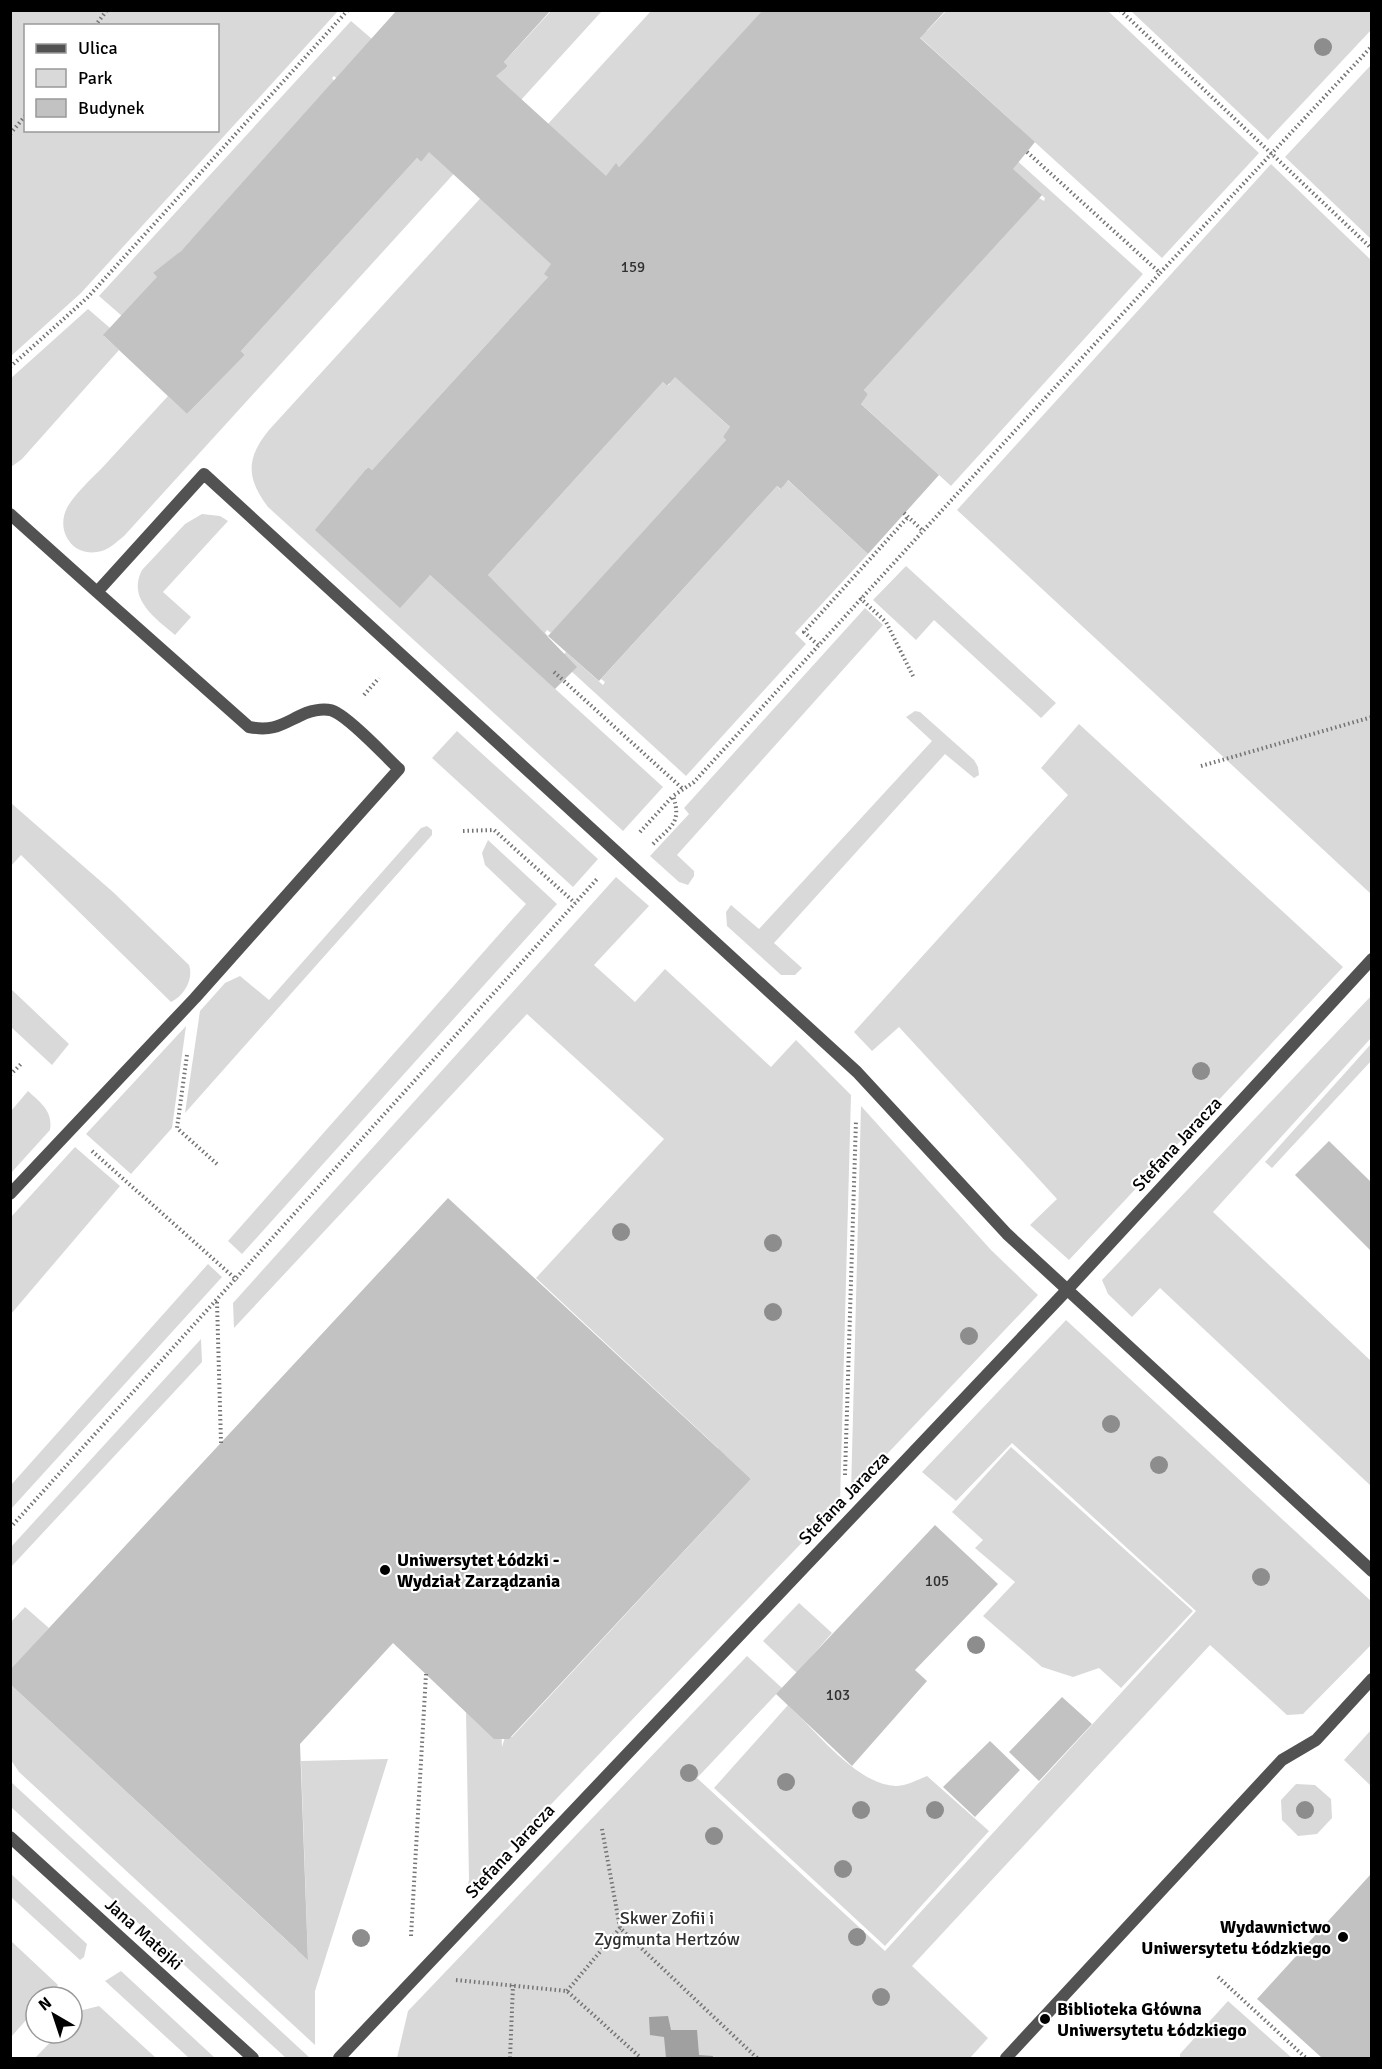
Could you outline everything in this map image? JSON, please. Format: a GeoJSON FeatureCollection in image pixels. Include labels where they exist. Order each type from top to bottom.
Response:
{"type":"FeatureCollection","features":[{"type":"Feature","properties":{"kind":"street"},"geometry":{"type":"LineString","coordinates":[[97,592],[204,474],[858,1072],[1007,1234],[1371,1570]]}},
{"type":"Feature","properties":{"kind":"street"},"geometry":{"type":"LineString","coordinates":[[10,514],[249,727],[263,729],[285,726],[306,713],[322,709],[337,712],[399,769],[195,998],[10,1194]]}},
{"type":"Feature","properties":{"kind":"street","name":"Stefana Jaracza"},"geometry":{"type":"LineString","coordinates":[[339,2058],[1067,1290],[1371,959]]}},
{"type":"Feature","properties":{"kind":"street"},"geometry":{"type":"LineString","coordinates":[[1006,2058],[1282,1760],[1316,1740],[1371,1679]]}},
{"type":"Feature","properties":{"kind":"street","name":"Jana Matejki"},"geometry":{"type":"LineString","coordinates":[[10,1837],[254,2058]]}},
{"type":"Feature","properties":{"kind":"path"},"geometry":{"type":"LineString","coordinates":[[96,24],[107,10]]}},
{"type":"Feature","properties":{"kind":"path"},"geometry":{"type":"LineString","coordinates":[[10,367],[88,297],[348,10]]}},
{"type":"Feature","properties":{"kind":"path"},"geometry":{"type":"LineString","coordinates":[[1120,10],[1371,249]]}},
{"type":"Feature","properties":{"kind":"path"},"geometry":{"type":"LineString","coordinates":[[10,1528],[673,796],[694,782],[860,598],[1371,46]]}},
{"type":"Feature","properties":{"kind":"path"},"geometry":{"type":"LineString","coordinates":[[10,134],[24,117]]}},
{"type":"Feature","properties":{"kind":"path"},"geometry":{"type":"LineString","coordinates":[[1027,152],[1160,273]]}},
{"type":"Feature","properties":{"kind":"path"},"geometry":{"type":"LineString","coordinates":[[904,513],[923,531]]}},
{"type":"Feature","properties":{"kind":"path"},"geometry":{"type":"LineString","coordinates":[[818,645],[804,632],[908,517]]}},
{"type":"Feature","properties":{"kind":"path"},"geometry":{"type":"LineString","coordinates":[[860,598],[886,622],[914,678]]}},
{"type":"Feature","properties":{"kind":"path"},"geometry":{"type":"LineString","coordinates":[[343,717],[400,654]]}},
{"type":"Feature","properties":{"kind":"path"},"geometry":{"type":"LineString","coordinates":[[554,672],[683,789]]}},
{"type":"Feature","properties":{"kind":"path"},"geometry":{"type":"LineString","coordinates":[[1201,766],[1371,717]]}},
{"type":"Feature","properties":{"kind":"path"},"geometry":{"type":"LineString","coordinates":[[620,854],[646,852],[676,820],[678,812],[673,796]]}},
{"type":"Feature","properties":{"kind":"path"},"geometry":{"type":"LineString","coordinates":[[463,831],[494,830],[575,903]]}},
{"type":"Feature","properties":{"kind":"path"},"geometry":{"type":"LineString","coordinates":[[195,998],[177,1128],[218,1165]]}},
{"type":"Feature","properties":{"kind":"path"},"geometry":{"type":"LineString","coordinates":[[10,1075],[22,1063]]}},
{"type":"Feature","properties":{"kind":"path"},"geometry":{"type":"LineString","coordinates":[[844,1524],[858,1072]]}},
{"type":"Feature","properties":{"kind":"path"},"geometry":{"type":"LineString","coordinates":[[69,1130],[237,1280]]}},
{"type":"Feature","properties":{"kind":"path"},"geometry":{"type":"LineString","coordinates":[[217,1302],[221,1443]]}},
{"type":"Feature","properties":{"kind":"path"},"geometry":{"type":"LineString","coordinates":[[426,1674],[410,1955],[413,1981],[440,1978],[567,1991],[641,2058]]}},
{"type":"Feature","properties":{"kind":"path"},"geometry":{"type":"LineString","coordinates":[[594,1789],[620,1928],[757,2058]]}},
{"type":"Feature","properties":{"kind":"path"},"geometry":{"type":"LineString","coordinates":[[567,1991],[620,1928]]}},
{"type":"Feature","properties":{"kind":"path"},"geometry":{"type":"LineString","coordinates":[[1218,1977],[1306,2058]]}},
{"type":"Feature","properties":{"kind":"path"},"geometry":{"type":"LineString","coordinates":[[510,2058],[513,1985]]}},
{"type":"Feature","properties":{"kind":"green space"},"geometry":{"type":"Polygon","coordinates":[[[11,10],[338,11],[81,293],[11,356],[11,10]]]}},
{"type":"Feature","properties":{"kind":"green space"},"geometry":{"type":"Polygon","coordinates":[[[551,11],[602,11],[124,536],[105,550],[97,552],[79,550],[73,545],[64,531],[64,514],[80,491],[168,396],[187,414],[245,355],[241,351],[417,158],[421,162],[471,36],[506,68],[508,66],[504,62],[551,11]]]}},
{"type":"Feature","properties":{"kind":"green space"},"geometry":{"type":"Polygon","coordinates":[[[651,11],[763,11],[619,167],[616,164],[548,277],[372,470],[368,467],[366,469],[397,545],[663,787],[623,831],[268,507],[256,487],[252,468],[256,450],[269,430],[651,11]]]}},
{"type":"Feature","properties":{"kind":"green space"},"geometry":{"type":"Polygon","coordinates":[[[891,11],[927,31],[946,11],[1108,11],[1259,153],[1162,258],[891,11]]]}},
{"type":"Feature","properties":{"kind":"green space"},"geometry":{"type":"Polygon","coordinates":[[[1131,11],[1371,11],[1371,30],[1268,140],[1131,11]]]}},
{"type":"Feature","properties":{"kind":"green space"},"geometry":{"type":"Polygon","coordinates":[[[351,21],[372,39],[369,108],[334,76],[332,78],[335,82],[160,274],[153,273],[190,308],[122,316],[99,296],[351,21]]]}},
{"type":"Feature","properties":{"kind":"green space"},"geometry":{"type":"Polygon","coordinates":[[[1371,65],[1371,239],[1285,157],[1371,65]]]}},
{"type":"Feature","properties":{"kind":"green space"},"geometry":{"type":"Polygon","coordinates":[[[1014,158],[1143,274],[951,486],[823,369],[866,396],[868,394],[864,390],[1039,198],[1044,201],[1045,198],[1008,165],[1014,158]]]}},
{"type":"Feature","properties":{"kind":"green space"},"geometry":{"type":"Polygon","coordinates":[[[1271,164],[1371,260],[1371,894],[957,510],[1271,164]]]}},
{"type":"Feature","properties":{"kind":"green space"},"geometry":{"type":"Polygon","coordinates":[[[88,309],[110,328],[104,336],[119,350],[22,459],[11,467],[10,379],[88,309]]]}},
{"type":"Feature","properties":{"kind":"green space"},"geometry":{"type":"Polygon","coordinates":[[[607,314],[734,431],[723,437],[726,440],[551,633],[547,630],[545,633],[548,636],[541,644],[488,575],[663,382],[667,386],[670,384],[607,314]]]}},
{"type":"Feature","properties":{"kind":"green space"},"geometry":{"type":"Polygon","coordinates":[[[752,447],[868,554],[795,633],[806,644],[686,776],[559,660],[566,652],[603,685],[605,682],[601,679],[777,486],[780,489],[783,487],[752,447]]]}},
{"type":"Feature","properties":{"kind":"green space"},"geometry":{"type":"Polygon","coordinates":[[[202,514],[220,516],[228,521],[163,592],[191,617],[175,635],[145,607],[138,590],[138,580],[142,570],[185,524],[202,514]]]}},
{"type":"Feature","properties":{"kind":"green space"},"geometry":{"type":"Polygon","coordinates":[[[906,566],[1056,703],[1041,718],[934,620],[916,640],[873,600],[906,566]]]}},
{"type":"Feature","properties":{"kind":"green space"},"geometry":{"type":"Polygon","coordinates":[[[865,608],[883,625],[677,855],[694,871],[694,876],[688,885],[679,882],[650,856],[689,814],[684,808],[865,608]]]}},
{"type":"Feature","properties":{"kind":"green space"},"geometry":{"type":"Polygon","coordinates":[[[915,711],[920,712],[974,760],[979,775],[974,778],[945,754],[774,943],[802,968],[795,975],[781,975],[727,926],[726,912],[731,905],[759,929],[932,741],[906,717],[915,711]]]}},
{"type":"Feature","properties":{"kind":"green space"},"geometry":{"type":"Polygon","coordinates":[[[1079,724],[1343,967],[1069,1260],[1030,1225],[1057,1199],[899,1027],[872,1051],[854,1032],[1068,795],[1041,768],[1079,724]]]}},
{"type":"Feature","properties":{"kind":"green space"},"geometry":{"type":"Polygon","coordinates":[[[457,731],[598,859],[573,887],[432,758],[457,731]]]}},
{"type":"Feature","properties":{"kind":"green space"},"geometry":{"type":"Polygon","coordinates":[[[11,803],[113,892],[189,965],[189,981],[180,996],[171,1002],[21,855],[11,866],[11,803]]]}},
{"type":"Feature","properties":{"kind":"green space"},"geometry":{"type":"Polygon","coordinates":[[[427,826],[432,830],[432,835],[185,1113],[200,1011],[225,983],[240,976],[269,1000],[421,828],[427,826]]]}},
{"type":"Feature","properties":{"kind":"green space"},"geometry":{"type":"Polygon","coordinates":[[[488,840],[557,904],[242,1254],[228,1241],[526,904],[485,865],[482,853],[488,840]]]}},
{"type":"Feature","properties":{"kind":"green space"},"geometry":{"type":"Polygon","coordinates":[[[616,877],[649,906],[594,965],[635,1002],[665,969],[771,1067],[796,1040],[851,1095],[840,1503],[465,1894],[469,1880],[466,1711],[499,1676],[502,1747],[505,1737],[512,1737],[751,1479],[725,1455],[719,1456],[718,1448],[536,1278],[664,1139],[527,1014],[234,1328],[233,1303],[616,877]]]}},
{"type":"Feature","properties":{"kind":"green space"},"geometry":{"type":"Polygon","coordinates":[[[10,988],[69,1044],[52,1065],[11,1027],[10,988]]]}},
{"type":"Feature","properties":{"kind":"green space"},"geometry":{"type":"Polygon","coordinates":[[[1371,996],[1371,1038],[1213,1212],[1371,1361],[1371,1486],[1160,1288],[1132,1317],[1108,1294],[1102,1280],[1371,996]]]}},
{"type":"Feature","properties":{"kind":"green space"},"geometry":{"type":"Polygon","coordinates":[[[186,1026],[172,1128],[131,1174],[86,1134],[186,1026]]]}},
{"type":"Feature","properties":{"kind":"green space"},"geometry":{"type":"Polygon","coordinates":[[[1371,1044],[1371,1061],[1272,1168],[1265,1162],[1371,1044]]]}},
{"type":"Feature","properties":{"kind":"green space"},"geometry":{"type":"Polygon","coordinates":[[[28,1091],[48,1112],[50,1130],[11,1173],[11,1111],[28,1091]]]}},
{"type":"Feature","properties":{"kind":"green space"},"geometry":{"type":"Polygon","coordinates":[[[861,1106],[991,1250],[1038,1295],[851,1492],[861,1106]]]}},
{"type":"Feature","properties":{"kind":"green space"},"geometry":{"type":"Polygon","coordinates":[[[75,1147],[120,1186],[11,1314],[11,1217],[75,1147]]]}},
{"type":"Feature","properties":{"kind":"green space"},"geometry":{"type":"Polygon","coordinates":[[[208,1264],[222,1277],[11,1509],[11,1485],[208,1264]]]}},
{"type":"Feature","properties":{"kind":"green space","name":"Skwer Zofii i Zygmunta Hertzów"},"geometry":{"type":"Polygon","coordinates":[[[1066,1320],[1371,1601],[1371,1645],[1303,1714],[1287,1715],[1210,1645],[912,1966],[988,2038],[970,2058],[397,2058],[408,2011],[747,1656],[782,1688],[697,1778],[885,1951],[1196,1611],[1012,1443],[956,1501],[922,1472],[1066,1320]]]}},
{"type":"Feature","properties":{"kind":"green space"},"geometry":{"type":"Polygon","coordinates":[[[201,1339],[202,1362],[11,1567],[11,1547],[201,1339]]]}},
{"type":"Feature","properties":{"kind":"green space"},"geometry":{"type":"Polygon","coordinates":[[[1011,1447],[1193,1611],[1121,1688],[1099,1668],[1073,1677],[1042,1667],[983,1616],[1015,1582],[975,1548],[983,1540],[952,1512],[1011,1447]]]}},
{"type":"Feature","properties":{"kind":"green space"},"geometry":{"type":"Polygon","coordinates":[[[799,1603],[832,1633],[797,1673],[763,1641],[799,1603]]]}},
{"type":"Feature","properties":{"kind":"green space"},"geometry":{"type":"Polygon","coordinates":[[[25,1607],[49,1628],[11,1670],[11,1622],[25,1607]]]}},
{"type":"Feature","properties":{"kind":"green space"},"geometry":{"type":"Polygon","coordinates":[[[10,1684],[297,1950],[304,1949],[308,1959],[301,1761],[388,1759],[315,1991],[315,2045],[19,1772],[11,1760],[10,1684]]]}},
{"type":"Feature","properties":{"kind":"green space"},"geometry":{"type":"Polygon","coordinates":[[[788,1705],[852,1767],[866,1776],[881,1783],[896,1786],[927,1776],[989,1831],[885,1946],[714,1788],[788,1705]]]}},
{"type":"Feature","properties":{"kind":"green space"},"geometry":{"type":"Polygon","coordinates":[[[1371,1730],[1371,1786],[1344,1760],[1371,1730]]]}},
{"type":"Feature","properties":{"kind":"green space"},"geometry":{"type":"Polygon","coordinates":[[[10,1782],[310,2058],[286,2058],[11,1807],[10,1782]]]}},
{"type":"Feature","properties":{"kind":"green space"},"geometry":{"type":"Polygon","coordinates":[[[1296,1784],[1315,1785],[1331,1799],[1332,1818],[1317,1834],[1298,1836],[1282,1820],[1281,1800],[1296,1784]]]}},
{"type":"Feature","properties":{"kind":"green space"},"geometry":{"type":"Polygon","coordinates":[[[10,1873],[87,1944],[84,1957],[80,1960],[11,1897],[10,1873]]]}},
{"type":"Feature","properties":{"kind":"green space"},"geometry":{"type":"Polygon","coordinates":[[[10,1940],[58,1985],[24,1985],[24,2022],[11,2037],[10,1940]]]}},
{"type":"Feature","properties":{"kind":"green space"},"geometry":{"type":"Polygon","coordinates":[[[121,1971],[215,2058],[189,2058],[105,1981],[121,1971]]]}},
{"type":"Feature","properties":{"kind":"green space"},"geometry":{"type":"Polygon","coordinates":[[[1228,2001],[1292,2058],[1180,2058],[1180,2054],[1228,2001]]]}},
{"type":"Feature","properties":{"kind":"green space"},"geometry":{"type":"Polygon","coordinates":[[[99,2006],[156,2058],[35,2058],[47,2045],[84,2045],[84,2010],[99,2006]]]}},
{"type":"Feature","properties":{"kind":"shaded area"},"geometry":{"type":"Polygon","coordinates":[[[668,2016],[671,2030],[697,2030],[699,2055],[713,2056],[713,2058],[666,2058],[664,2037],[650,2035],[649,2017],[668,2016]]]}},
{"type":"Feature","properties":{"kind":"building"},"geometry":{"type":"Polygon","coordinates":[[[397,10],[551,10],[504,62],[508,66],[496,76],[606,176],[616,163],[619,167],[763,10],[946,10],[920,38],[1035,142],[1013,169],[1042,195],[864,390],[868,394],[861,404],[939,475],[868,554],[788,480],[781,489],[777,486],[599,681],[548,636],[726,440],[723,437],[730,427],[675,377],[667,386],[663,382],[488,575],[577,667],[555,689],[430,575],[400,608],[315,530],[368,467],[372,470],[548,277],[544,274],[551,264],[429,152],[421,162],[417,158],[241,351],[245,355],[187,414],[103,335],[157,277],[153,273],[181,251],[397,10]]]}},
{"type":"Feature","properties":{"kind":"building"},"geometry":{"type":"Polygon","coordinates":[[[1329,1141],[1371,1182],[1371,1251],[1295,1175],[1329,1141]]]}},
{"type":"Feature","properties":{"kind":"building","name":"Uniwersytet Łódzki - Wydział Zarządzania"},"geometry":{"type":"Polygon","coordinates":[[[448,1198],[751,1479],[509,1739],[494,1739],[393,1643],[300,1744],[308,1960],[10,1684],[10,1670],[448,1198]]]}},
{"type":"Feature","properties":{"kind":"building"},"geometry":{"type":"Polygon","coordinates":[[[935,1525],[998,1584],[915,1670],[927,1681],[852,1766],[776,1694],[935,1525]]]}},
{"type":"Feature","properties":{"kind":"building"},"geometry":{"type":"Polygon","coordinates":[[[1062,1697],[1092,1724],[1039,1781],[1009,1752],[1062,1697]]]}},
{"type":"Feature","properties":{"kind":"building"},"geometry":{"type":"Polygon","coordinates":[[[990,1741],[1020,1770],[975,1817],[943,1787],[990,1741]]]}},
{"type":"Feature","properties":{"kind":"building","name":"Wydawnictwo Uniwersytetu Łódzkiego"},"geometry":{"type":"Polygon","coordinates":[[[1371,1874],[1371,2058],[1322,2058],[1257,1999],[1371,1874]]]}},
{"type":"Feature","properties":{"kind":"place","name":"Uniwersytet Łódzki - Wydział Zarządzania"},"geometry":{"type":"Point","coordinates":[385,1570]}},
{"type":"Feature","properties":{"kind":"place","name":"Wydawnictwo Uniwersytetu Łódzkiego"},"geometry":{"type":"Point","coordinates":[1343,1937]}},
{"type":"Feature","properties":{"kind":"place","name":"Biblioteka Główna Uniwersytetu Łódzkiego"},"geometry":{"type":"Point","coordinates":[1045,2019]}}]}
